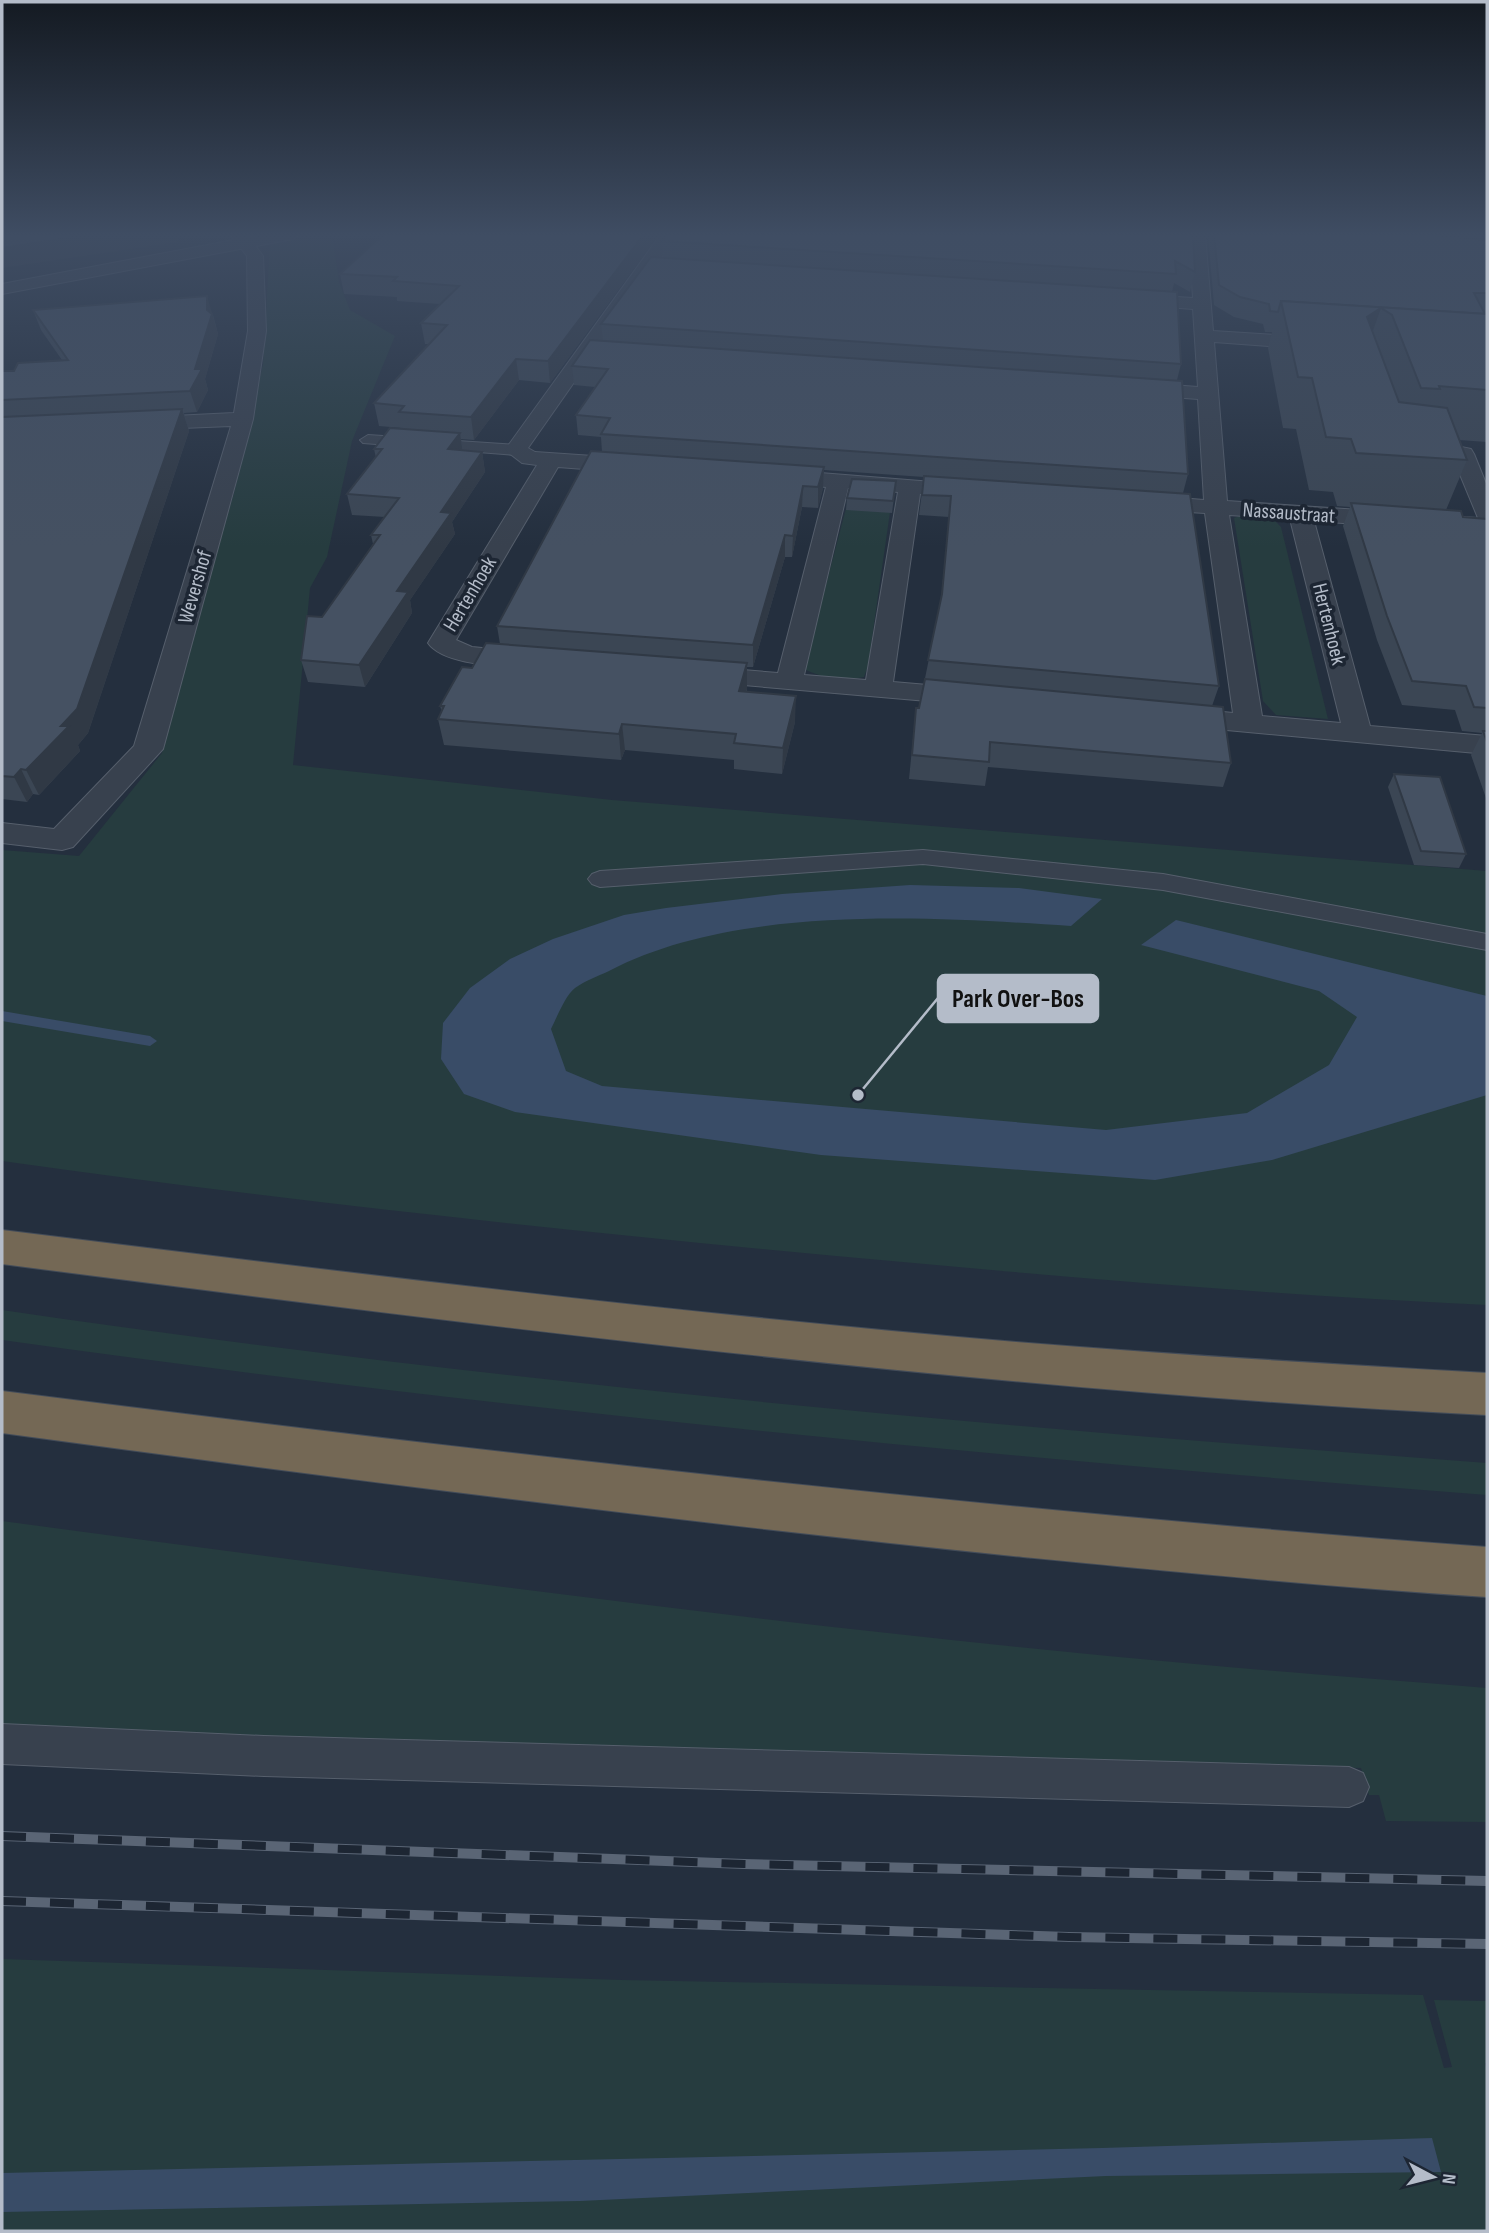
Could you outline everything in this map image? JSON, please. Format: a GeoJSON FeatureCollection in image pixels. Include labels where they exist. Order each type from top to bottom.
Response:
{"type":"FeatureCollection","features":[{"type":"Feature","properties":{"kind":"highway"},"geometry":{"type":"LineString","coordinates":[[2,1247],[445,1303],[1017,1362],[1487,1394]]}},
{"type":"Feature","properties":{"kind":"highway"},"geometry":{"type":"LineString","coordinates":[[2,1412],[406,1466],[734,1504],[1227,1554],[1487,1572]]}},
{"type":"Feature","properties":{"kind":"street","name":"Wevershof"},"geometry":{"type":"LineString","coordinates":[[2,832],[62,840],[148,749],[243,419],[256,338]]}},
{"type":"Feature","properties":{"kind":"street"},"geometry":{"type":"LineString","coordinates":[[594,338],[521,442],[658,468]]}},
{"type":"Feature","properties":{"kind":"street"},"geometry":{"type":"LineString","coordinates":[[1204,338],[1216,508],[1249,723]]}},
{"type":"Feature","properties":{"kind":"street"},"geometry":{"type":"LineString","coordinates":[[1247,338],[1339,345]]}},
{"type":"Feature","properties":{"kind":"street"},"geometry":{"type":"LineString","coordinates":[[585,350],[610,352]]}},
{"type":"Feature","properties":{"kind":"street"},"geometry":{"type":"LineString","coordinates":[[1111,387],[1208,394]]}},
{"type":"Feature","properties":{"kind":"street"},"geometry":{"type":"LineString","coordinates":[[106,426],[243,419]]}},
{"type":"Feature","properties":{"kind":"street"},"geometry":{"type":"LineString","coordinates":[[622,444],[649,446]]}},
{"type":"Feature","properties":{"kind":"street"},"geometry":{"type":"LineString","coordinates":[[1391,447],[1463,454],[1487,514]]}},
{"type":"Feature","properties":{"kind":"street","name":"Hertenhoek"},"geometry":{"type":"LineString","coordinates":[[552,449],[440,643],[467,654],[557,663]]}},
{"type":"Feature","properties":{"kind":"street"},"geometry":{"type":"LineString","coordinates":[[758,469],[839,481],[1000,493]]}},
{"type":"Feature","properties":{"kind":"street"},"geometry":{"type":"LineString","coordinates":[[789,681],[839,481]]}},
{"type":"Feature","properties":{"kind":"street"},"geometry":{"type":"LineString","coordinates":[[877,688],[910,486]]}},
{"type":"Feature","properties":{"kind":"street","name":"Nassaustraat"},"geometry":{"type":"LineString","coordinates":[[1114,500],[1487,526]]}},
{"type":"Feature","properties":{"kind":"street","name":"Hertenhoek"},"geometry":{"type":"LineString","coordinates":[[1301,514],[1358,734]]}},
{"type":"Feature","properties":{"kind":"street"},"geometry":{"type":"LineString","coordinates":[[666,672],[1002,700]]}},
{"type":"Feature","properties":{"kind":"street"},"geometry":{"type":"LineString","coordinates":[[1153,714],[1487,746]]}},
{"type":"Feature","properties":{"kind":"lane"},"geometry":{"type":"LineString","coordinates":[[368,440],[521,442]]}},
{"type":"Feature","properties":{"kind":"lane"},"geometry":{"type":"LineString","coordinates":[[600,880],[767,866],[923,857],[1163,882],[1487,942]]}},
{"type":"Feature","properties":{"kind":"lane"},"geometry":{"type":"LineString","coordinates":[[2,1744],[264,1756],[1349,1787]]}},
{"type":"Feature","properties":{"kind":"green space"},"geometry":{"type":"Polygon","coordinates":[[[264,338],[394,338],[352,441],[327,557],[310,588],[293,765],[612,800],[1487,871],[1487,1305],[1162,1284],[732,1246],[314,1201],[2,1161],[2,850],[79,856],[162,753],[186,648],[234,493],[263,364],[264,338]]]}},
{"type":"Feature","properties":{"kind":"green space"},"geometry":{"type":"Polygon","coordinates":[[[850,493],[892,498],[868,666],[864,677],[840,679],[804,669],[850,493]]]}},
{"type":"Feature","properties":{"kind":"green space"},"geometry":{"type":"Polygon","coordinates":[[[1242,515],[1272,518],[1281,527],[1328,719],[1276,715],[1263,701],[1234,518],[1242,515]]]}},
{"type":"Feature","properties":{"kind":"green space"},"geometry":{"type":"Polygon","coordinates":[[[2,1310],[187,1336],[557,1381],[929,1418],[1487,1463],[1487,1495],[743,1429],[187,1365],[2,1340],[2,1310]]]}},
{"type":"Feature","properties":{"kind":"green space"},"geometry":{"type":"Polygon","coordinates":[[[2,1521],[598,1599],[896,1634],[1195,1664],[1487,1688],[1487,1822],[1386,1821],[1379,1795],[1369,1795],[1361,1768],[712,1752],[2,1727],[2,1521]]]}},
{"type":"Feature","properties":{"kind":"green space"},"geometry":{"type":"Polygon","coordinates":[[[2,1959],[622,1980],[1423,1995],[1444,2068],[1452,2067],[1434,2000],[1487,2001],[1487,2231],[2,2231],[2,1959]]]}},
{"type":"Feature","properties":{"kind":"water"},"geometry":{"type":"Polygon","coordinates":[[[910,885],[1019,888],[1102,899],[1071,926],[958,920],[835,920],[774,925],[715,934],[660,949],[579,985],[571,992],[551,1029],[566,1071],[602,1086],[1106,1130],[1247,1113],[1329,1065],[1357,1017],[1319,991],[1141,945],[1176,920],[1487,996],[1487,1095],[1272,1160],[1155,1180],[821,1155],[515,1112],[464,1094],[441,1059],[443,1023],[470,988],[510,959],[553,939],[624,915],[666,908],[782,894],[910,885]]]}},
{"type":"Feature","properties":{"kind":"water"},"geometry":{"type":"Polygon","coordinates":[[[1432,2138],[1441,2172],[1106,2176],[580,2201],[2,2212],[2,2173],[1432,2138]]]}},
{"type":"Feature","properties":{"kind":"building"},"geometry":{"type":"Polygon","coordinates":[[[53,338],[205,338],[195,369],[202,369],[190,391],[2,400],[2,371],[14,371],[18,363],[68,360],[53,338]]]}},
{"type":"Feature","properties":{"kind":"building"},"geometry":{"type":"Polygon","coordinates":[[[435,338],[565,338],[548,361],[516,359],[471,417],[399,412],[404,406],[374,403],[435,338]]]}},
{"type":"Feature","properties":{"kind":"building"},"geometry":{"type":"Polygon","coordinates":[[[807,338],[1180,338],[1181,364],[807,338]]]}},
{"type":"Feature","properties":{"kind":"building"},"geometry":{"type":"Polygon","coordinates":[[[1289,338],[1375,338],[1399,402],[1447,408],[1467,460],[1356,453],[1351,439],[1326,437],[1312,378],[1298,377],[1289,338]]]}},
{"type":"Feature","properties":{"kind":"building"},"geometry":{"type":"Polygon","coordinates":[[[1401,338],[1487,338],[1487,390],[1439,386],[1440,389],[1421,388],[1401,338]]]}},
{"type":"Feature","properties":{"kind":"building"},"geometry":{"type":"Polygon","coordinates":[[[590,340],[1182,381],[1188,474],[601,434],[610,418],[576,415],[608,369],[572,366],[590,340]]]}},
{"type":"Feature","properties":{"kind":"building"},"geometry":{"type":"Polygon","coordinates":[[[182,409],[77,709],[61,726],[69,726],[26,770],[21,769],[14,777],[2,776],[2,417],[182,409]]]}},
{"type":"Feature","properties":{"kind":"building"},"geometry":{"type":"Polygon","coordinates":[[[390,428],[460,433],[448,449],[482,452],[441,512],[451,513],[397,591],[408,592],[359,665],[301,660],[307,616],[322,617],[380,535],[371,535],[399,498],[347,494],[382,449],[374,449],[390,428]]]}},
{"type":"Feature","properties":{"kind":"building"},"geometry":{"type":"Polygon","coordinates":[[[591,451],[824,467],[818,487],[803,486],[793,536],[785,535],[753,645],[497,626],[591,451]]]}},
{"type":"Feature","properties":{"kind":"building"},"geometry":{"type":"Polygon","coordinates":[[[924,476],[1190,494],[1219,686],[928,660],[942,594],[951,496],[922,495],[924,476]]]}},
{"type":"Feature","properties":{"kind":"building"},"geometry":{"type":"Polygon","coordinates":[[[852,479],[896,481],[893,501],[847,498],[852,479]]]}},
{"type":"Feature","properties":{"kind":"building"},"geometry":{"type":"Polygon","coordinates":[[[1351,503],[1461,511],[1463,517],[1487,519],[1487,708],[1474,707],[1466,686],[1412,681],[1387,616],[1351,503]]]}},
{"type":"Feature","properties":{"kind":"building"},"geometry":{"type":"Polygon","coordinates":[[[486,643],[747,663],[739,691],[796,696],[783,748],[734,743],[736,734],[622,724],[619,734],[438,719],[444,706],[440,706],[462,667],[472,668],[486,643]]]}},
{"type":"Feature","properties":{"kind":"building"},"geometry":{"type":"Polygon","coordinates":[[[925,679],[1223,707],[1231,763],[990,742],[989,762],[912,755],[916,708],[919,708],[925,679]]]}},
{"type":"Feature","properties":{"kind":"building"},"geometry":{"type":"Polygon","coordinates":[[[1394,774],[1440,777],[1466,854],[1421,851],[1394,774]]]}},
{"type":"Feature","properties":{"kind":"waterway"},"geometry":{"type":"LineString","coordinates":[[2,1016],[150,1041]]}},
{"type":"Feature","properties":{"kind":"railway"},"geometry":{"type":"LineString","coordinates":[[2,1836],[744,1864],[1487,1881]]}},
{"type":"Feature","properties":{"kind":"railway"},"geometry":{"type":"LineString","coordinates":[[2,1901],[1069,1937],[1487,1944]]}},
{"type":"Feature","properties":{"kind":"place","name":"Park Over-Bos"},"geometry":{"type":"Point","coordinates":[858,1095]}}]}
